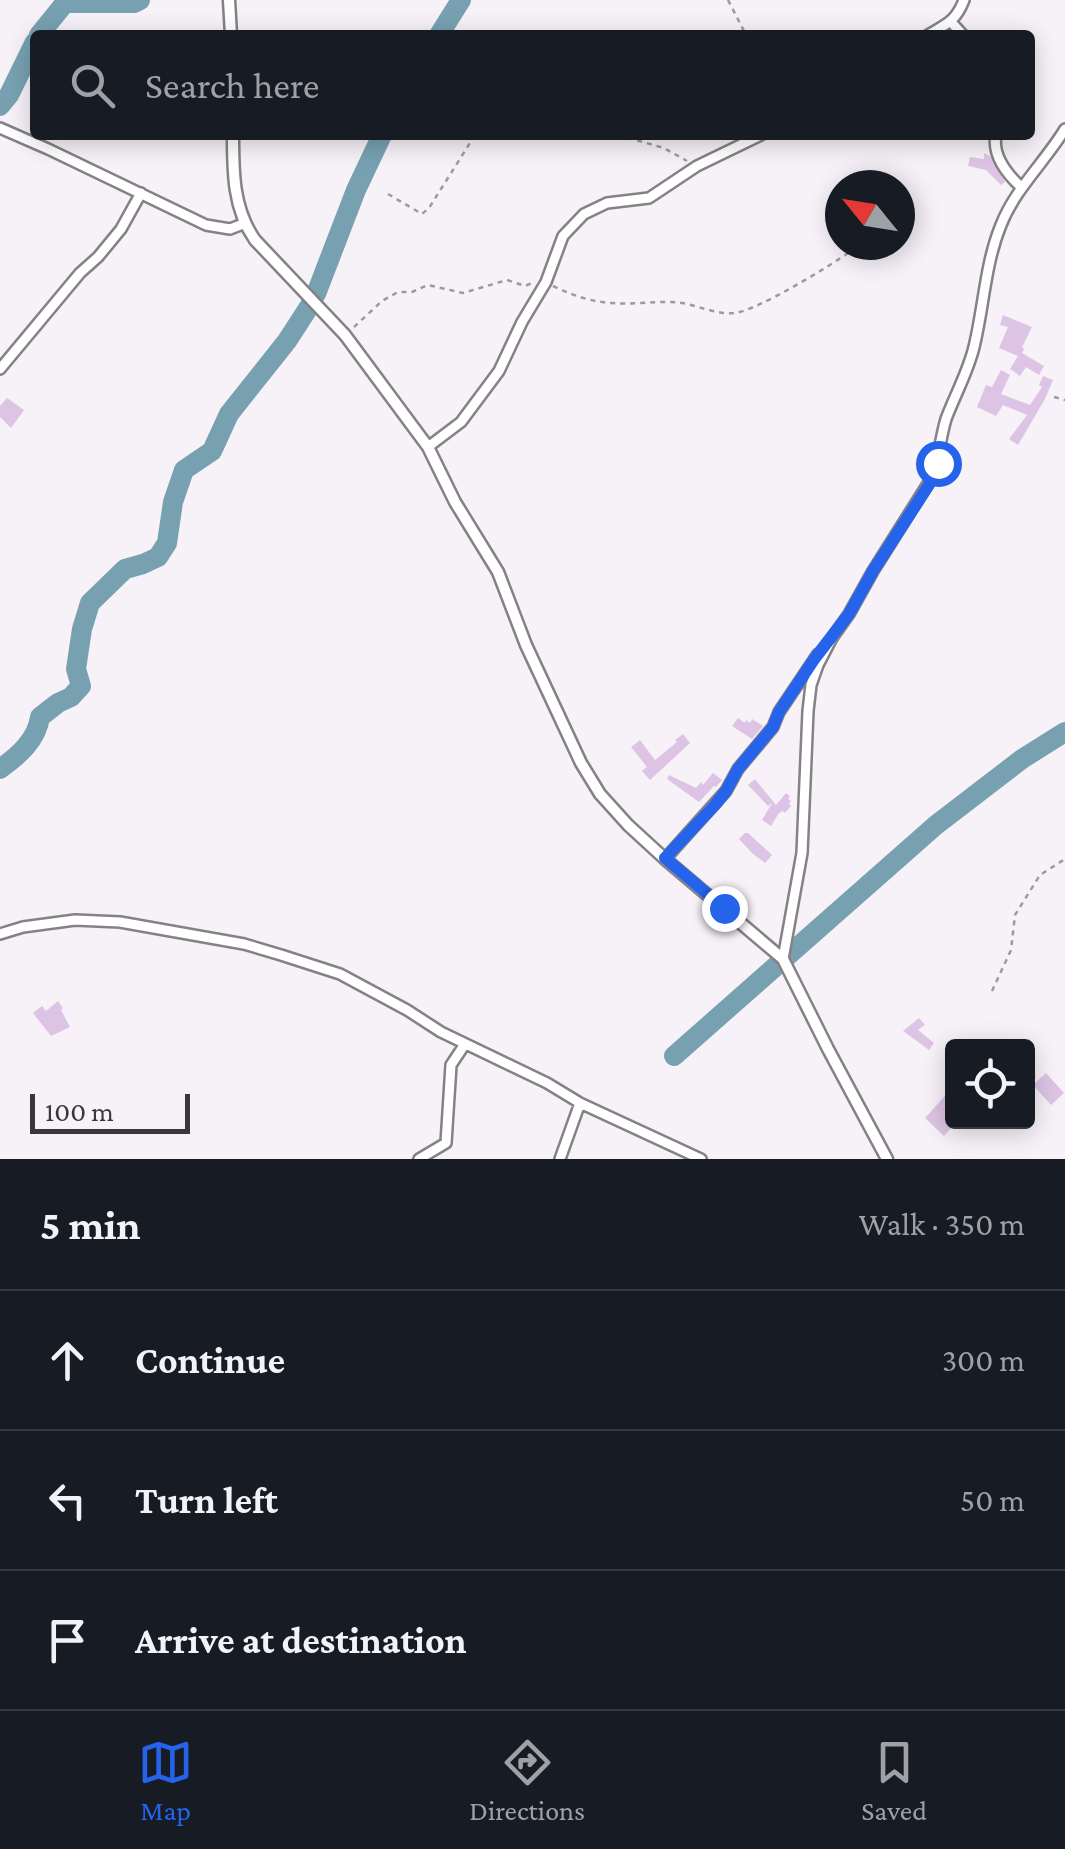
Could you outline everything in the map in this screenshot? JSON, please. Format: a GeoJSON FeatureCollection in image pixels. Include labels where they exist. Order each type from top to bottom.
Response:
{"type":"FeatureCollection","features":[{"type":"Feature","properties":{"kind":"street"},"geometry":{"type":"LineString","coordinates":[[229,0],[231,30]]}},
{"type":"Feature","properties":{"kind":"street"},"geometry":{"type":"LineString","coordinates":[[936,30],[958,14],[964,0]]}},
{"type":"Feature","properties":{"kind":"street"},"geometry":{"type":"LineString","coordinates":[[950,22],[958,30]]}},
{"type":"Feature","properties":{"kind":"street"},"geometry":{"type":"LineString","coordinates":[[0,128],[206,225],[230,229],[243,224]]}},
{"type":"Feature","properties":{"kind":"street"},"geometry":{"type":"LineString","coordinates":[[665,858],[726,791],[738,769],[773,727],[779,712],[849,614],[932,480],[945,422],[974,346],[993,248],[1008,208],[1065,129]]}},
{"type":"Feature","properties":{"kind":"street"},"geometry":{"type":"LineString","coordinates":[[233,140],[233,176],[243,224],[346,335],[428,446],[455,502],[498,572],[526,644],[581,763],[628,825],[783,958],[888,1159]]}},
{"type":"Feature","properties":{"kind":"street"},"geometry":{"type":"LineString","coordinates":[[428,446],[461,422],[499,371],[546,282],[563,236],[584,214],[607,203],[650,198],[697,166],[752,140]]}},
{"type":"Feature","properties":{"kind":"street"},"geometry":{"type":"LineString","coordinates":[[995,140],[994,146],[1008,175],[1021,187]]}},
{"type":"Feature","properties":{"kind":"street"},"geometry":{"type":"LineString","coordinates":[[0,370],[80,272],[98,257],[141,193]]}},
{"type":"Feature","properties":{"kind":"street"},"geometry":{"type":"LineString","coordinates":[[783,958],[802,853],[811,686],[832,638]]}},
{"type":"Feature","properties":{"kind":"street"},"geometry":{"type":"LineString","coordinates":[[0,934],[75,920],[120,922],[244,944],[340,974],[464,1044],[701,1159]]}},
{"type":"Feature","properties":{"kind":"street"},"geometry":{"type":"LineString","coordinates":[[419,1159],[446,1142],[452,1064],[464,1044]]}},
{"type":"Feature","properties":{"kind":"street"},"geometry":{"type":"LineString","coordinates":[[560,1159],[580,1103]]}},
{"type":"Feature","properties":{"kind":"path"},"geometry":{"type":"LineString","coordinates":[[728,0],[743,30]]}},
{"type":"Feature","properties":{"kind":"path"},"geometry":{"type":"LineString","coordinates":[[388,194],[422,214],[472,140]]}},
{"type":"Feature","properties":{"kind":"path"},"geometry":{"type":"LineString","coordinates":[[636,140],[664,148],[697,166]]}},
{"type":"Feature","properties":{"kind":"path"},"geometry":{"type":"LineString","coordinates":[[346,335],[382,301],[398,292],[412,292],[428,285],[464,293],[508,280],[526,286],[542,280],[573,296],[614,304],[682,303],[737,313],[838,260]]}},
{"type":"Feature","properties":{"kind":"path"},"geometry":{"type":"LineString","coordinates":[[1054,397],[1065,400]]}},
{"type":"Feature","properties":{"kind":"path"},"geometry":{"type":"LineString","coordinates":[[992,991],[1012,950],[1015,915],[1040,875],[1065,859]]}},
{"type":"Feature","properties":{"kind":"building"},"geometry":{"type":"Polygon","coordinates":[[[984,153],[990,156],[1005,182],[1001,185],[986,170],[968,166],[970,157],[984,159],[984,153]]]}},
{"type":"Feature","properties":{"kind":"building"},"geometry":{"type":"Polygon","coordinates":[[[1003,315],[1032,327],[1022,353],[1044,366],[1039,375],[1026,367],[1020,376],[1010,369],[1018,356],[999,348],[1008,327],[1000,325],[1003,315]]]}},
{"type":"Feature","properties":{"kind":"building"},"geometry":{"type":"Polygon","coordinates":[[[1001,370],[1010,375],[1001,394],[1030,405],[1042,387],[1039,385],[1043,376],[1053,380],[1018,445],[1009,439],[1027,415],[1003,405],[996,416],[977,407],[986,385],[992,387],[1001,370]]]}},
{"type":"Feature","properties":{"kind":"building"},"geometry":{"type":"Polygon","coordinates":[[[7,398],[24,410],[11,428],[0,417],[0,406],[7,398]]]}},
{"type":"Feature","properties":{"kind":"building"},"geometry":{"type":"Polygon","coordinates":[[[738,718],[745,723],[752,719],[763,726],[752,739],[732,726],[738,718]]]}},
{"type":"Feature","properties":{"kind":"building"},"geometry":{"type":"Polygon","coordinates":[[[683,734],[690,743],[650,780],[642,771],[647,767],[631,747],[640,740],[655,760],[683,734]]]}},
{"type":"Feature","properties":{"kind":"building"},"geometry":{"type":"Polygon","coordinates":[[[713,773],[722,780],[699,802],[667,779],[669,775],[696,788],[713,773]]]}},
{"type":"Feature","properties":{"kind":"building"},"geometry":{"type":"Polygon","coordinates":[[[755,779],[776,805],[786,793],[790,796],[791,806],[785,813],[779,813],[771,826],[762,820],[772,803],[768,806],[748,785],[755,779]]]}},
{"type":"Feature","properties":{"kind":"building"},"geometry":{"type":"Polygon","coordinates":[[[745,833],[772,855],[765,863],[739,839],[745,833]]]}},
{"type":"Feature","properties":{"kind":"building"},"geometry":{"type":"Polygon","coordinates":[[[58,1001],[70,1027],[51,1036],[33,1013],[42,1006],[46,1011],[58,1001]]]}},
{"type":"Feature","properties":{"kind":"building"},"geometry":{"type":"Polygon","coordinates":[[[919,1018],[925,1025],[918,1030],[934,1043],[929,1050],[903,1031],[919,1018]]]}},
{"type":"Feature","properties":{"kind":"building"},"geometry":{"type":"Polygon","coordinates":[[[1046,1073],[1064,1093],[1051,1105],[1035,1083],[1046,1073]]]}},
{"type":"Feature","properties":{"kind":"building"},"geometry":{"type":"Polygon","coordinates":[[[945,1096],[945,1129],[950,1129],[944,1136],[925,1118],[945,1096]]]}},
{"type":"Feature","properties":{"kind":"waterway"},"geometry":{"type":"LineString","coordinates":[[43,30],[65,3],[140,0]]}},
{"type":"Feature","properties":{"kind":"waterway"},"geometry":{"type":"LineString","coordinates":[[442,30],[461,0]]}},
{"type":"Feature","properties":{"kind":"waterway"},"geometry":{"type":"LineString","coordinates":[[0,106],[30,52]]}},
{"type":"Feature","properties":{"kind":"waterway"},"geometry":{"type":"LineString","coordinates":[[316,294],[380,140]]}},
{"type":"Feature","properties":{"kind":"waterway"},"geometry":{"type":"LineString","coordinates":[[0,769],[31,740],[40,717],[81,686],[76,669],[90,603],[125,569],[158,557],[167,543],[173,502],[184,470],[212,451],[229,414],[309,307]]}},
{"type":"Feature","properties":{"kind":"waterway"},"geometry":{"type":"LineString","coordinates":[[674,1056],[936,825],[1022,759],[1065,732]]}},
{"type":"Feature","properties":{"kind":"route"},"geometry":{"type":"LineString","coordinates":[[724,908],[665,858],[715,805],[738,769],[773,727],[815,658],[849,614],[932,480],[938,463]]}}]}
